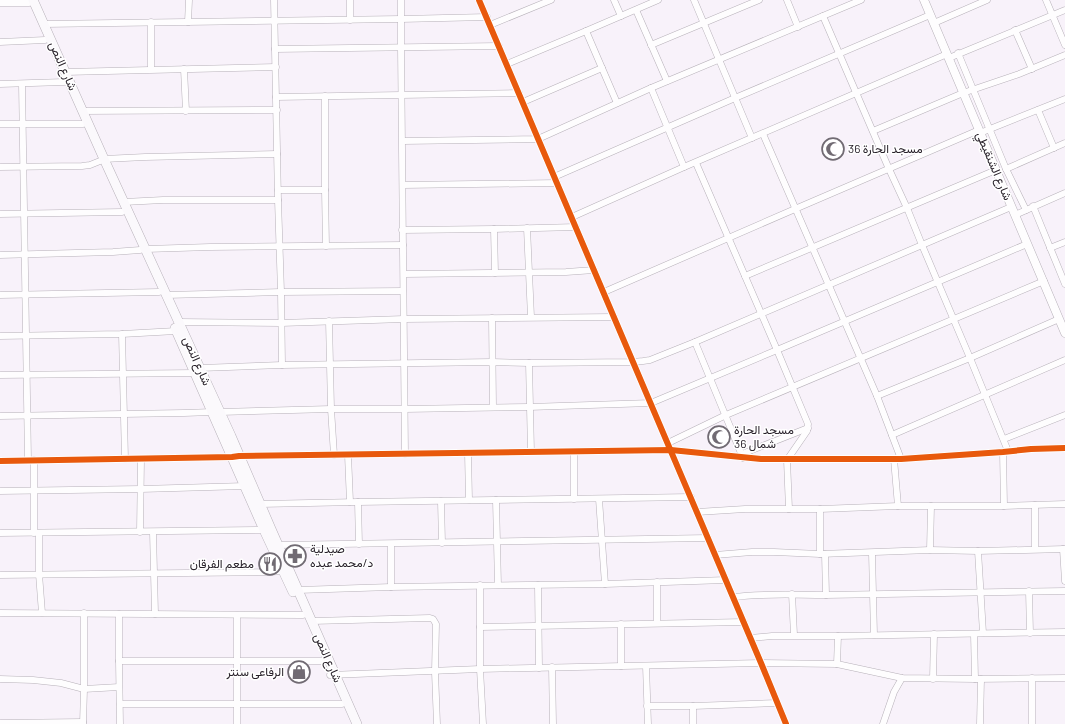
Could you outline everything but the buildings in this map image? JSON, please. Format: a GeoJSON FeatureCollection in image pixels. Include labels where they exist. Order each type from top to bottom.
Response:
{"type":"FeatureCollection","features":[{"type":"Feature","properties":{"kind":"main road","name":"شارع النص"},"geometry":{"type":"LineString","coordinates":[[30,1],[44,24],[65,72],[122,212],[143,250]]}},
{"type":"Feature","properties":{"kind":"main road","name":"شارع النص"},"geometry":{"type":"LineString","coordinates":[[30,1],[45,40],[83,124],[124,202],[162,294],[178,326],[236,457],[260,504],[312,621],[333,675],[342,704],[351,724]]}},
{"type":"Feature","properties":{"kind":"main road","name":"شارع النص"},"geometry":{"type":"LineString","coordinates":[[236,457],[245,486],[264,530],[324,661],[333,675],[357,724]]}},
{"type":"Feature","properties":{"kind":"street"},"geometry":{"type":"LineString","coordinates":[[188,0],[188,22]]}},
{"type":"Feature","properties":{"kind":"street"},"geometry":{"type":"LineString","coordinates":[[274,0],[282,365]]}},
{"type":"Feature","properties":{"kind":"street"},"geometry":{"type":"LineString","coordinates":[[350,0],[350,20]]}},
{"type":"Feature","properties":{"kind":"street"},"geometry":{"type":"LineString","coordinates":[[401,0],[405,454]]}},
{"type":"Feature","properties":{"kind":"street"},"geometry":{"type":"LineString","coordinates":[[479,0],[786,724]]}},
{"type":"Feature","properties":{"kind":"street"},"geometry":{"type":"LineString","coordinates":[[490,25],[551,0]]}},
{"type":"Feature","properties":{"kind":"street"},"geometry":{"type":"LineString","coordinates":[[614,0],[621,16]]}},
{"type":"Feature","properties":{"kind":"street"},"geometry":{"type":"LineString","coordinates":[[506,64],[658,0]]}},
{"type":"Feature","properties":{"kind":"street"},"geometry":{"type":"LineString","coordinates":[[694,0],[752,138]]}},
{"type":"Feature","properties":{"kind":"street"},"geometry":{"type":"LineString","coordinates":[[652,45],[759,0]]}},
{"type":"Feature","properties":{"kind":"street"},"geometry":{"type":"LineString","coordinates":[[787,0],[798,27]]}},
{"type":"Feature","properties":{"kind":"street"},"geometry":{"type":"LineString","coordinates":[[402,141],[538,139],[617,102],[798,27],[852,2],[861,0]]}},
{"type":"Feature","properties":{"kind":"street","name":"شارع الشنقيطي"},"geometry":{"type":"LineString","coordinates":[[924,0],[1065,332]]}},
{"type":"Feature","properties":{"kind":"street"},"geometry":{"type":"LineString","coordinates":[[934,23],[988,0]]}},
{"type":"Feature","properties":{"kind":"street"},"geometry":{"type":"LineString","coordinates":[[1046,0],[1065,45]]}},
{"type":"Feature","properties":{"kind":"street"},"geometry":{"type":"LineString","coordinates":[[0,3],[30,1]]}},
{"type":"Feature","properties":{"kind":"street"},"geometry":{"type":"LineString","coordinates":[[636,10],[667,81]]}},
{"type":"Feature","properties":{"kind":"street"},"geometry":{"type":"LineString","coordinates":[[572,217],[856,93],[948,56],[958,54],[1065,10]]}},
{"type":"Feature","properties":{"kind":"street"},"geometry":{"type":"LineString","coordinates":[[554,177],[930,15]]}},
{"type":"Feature","properties":{"kind":"street"},"geometry":{"type":"LineString","coordinates":[[823,16],[907,208],[1004,439],[1004,506]]}},
{"type":"Feature","properties":{"kind":"street"},"geometry":{"type":"LineString","coordinates":[[44,24],[487,17]]}},
{"type":"Feature","properties":{"kind":"street"},"geometry":{"type":"LineString","coordinates":[[151,22],[151,69]]}},
{"type":"Feature","properties":{"kind":"street"},"geometry":{"type":"LineString","coordinates":[[1016,30],[1032,69]]}},
{"type":"Feature","properties":{"kind":"street"},"geometry":{"type":"LineString","coordinates":[[586,31],[617,102]]}},
{"type":"Feature","properties":{"kind":"street"},"geometry":{"type":"LineString","coordinates":[[0,42],[45,40]]}},
{"type":"Feature","properties":{"kind":"street"},"geometry":{"type":"LineString","coordinates":[[275,49],[499,46]]}},
{"type":"Feature","properties":{"kind":"street"},"geometry":{"type":"LineString","coordinates":[[958,54],[1006,169],[1026,210]]}},
{"type":"Feature","properties":{"kind":"street"},"geometry":{"type":"LineString","coordinates":[[873,131],[963,93],[1032,69],[1065,55]]}},
{"type":"Feature","properties":{"kind":"street"},"geometry":{"type":"LineString","coordinates":[[65,72],[276,67]]}},
{"type":"Feature","properties":{"kind":"street"},"geometry":{"type":"LineString","coordinates":[[523,102],[602,68]]}},
{"type":"Feature","properties":{"kind":"street"},"geometry":{"type":"LineString","coordinates":[[184,69],[186,111]]}},
{"type":"Feature","properties":{"kind":"street"},"geometry":{"type":"LineString","coordinates":[[0,84],[64,82]]}},
{"type":"Feature","properties":{"kind":"street"},"geometry":{"type":"LineString","coordinates":[[22,84],[27,334],[27,415],[42,613]]}},
{"type":"Feature","properties":{"kind":"street"},"geometry":{"type":"LineString","coordinates":[[650,88],[684,167]]}},
{"type":"Feature","properties":{"kind":"street"},"geometry":{"type":"LineString","coordinates":[[276,97],[519,93]]}},
{"type":"Feature","properties":{"kind":"street"},"geometry":{"type":"LineString","coordinates":[[324,96],[326,246]]}},
{"type":"Feature","properties":{"kind":"street"},"geometry":{"type":"LineString","coordinates":[[604,292],[889,169],[1065,99]]}},
{"type":"Feature","properties":{"kind":"street"},"geometry":{"type":"LineString","coordinates":[[82,111],[276,110]]}},
{"type":"Feature","properties":{"kind":"street"},"geometry":{"type":"LineString","coordinates":[[1038,110],[1054,148]]}},
{"type":"Feature","properties":{"kind":"street"},"geometry":{"type":"LineString","coordinates":[[0,124],[83,124]]}},
{"type":"Feature","properties":{"kind":"street"},"geometry":{"type":"LineString","coordinates":[[763,134],[877,396],[902,459]]}},
{"type":"Feature","properties":{"kind":"street"},"geometry":{"type":"LineString","coordinates":[[1006,169],[1065,143]]}},
{"type":"Feature","properties":{"kind":"street"},"geometry":{"type":"LineString","coordinates":[[0,167],[82,166],[90,165],[102,160],[145,157],[277,154]]}},
{"type":"Feature","properties":{"kind":"street"},"geometry":{"type":"LineString","coordinates":[[696,163],[808,424],[807,431],[787,460],[788,509]]}},
{"type":"Feature","properties":{"kind":"street"},"geometry":{"type":"LineString","coordinates":[[745,276],[996,170]]}},
{"type":"Feature","properties":{"kind":"street"},"geometry":{"type":"LineString","coordinates":[[403,185],[557,183]]}},
{"type":"Feature","properties":{"kind":"street"},"geometry":{"type":"LineString","coordinates":[[278,190],[325,190]]}},
{"type":"Feature","properties":{"kind":"street"},"geometry":{"type":"LineString","coordinates":[[1015,215],[1065,193]]}},
{"type":"Feature","properties":{"kind":"street"},"geometry":{"type":"LineString","coordinates":[[124,202],[163,200],[278,200]]}},
{"type":"Feature","properties":{"kind":"street"},"geometry":{"type":"LineString","coordinates":[[1033,206],[1065,284]]}},
{"type":"Feature","properties":{"kind":"street"},"geometry":{"type":"LineString","coordinates":[[0,375],[123,374],[282,365],[330,364],[644,362],[695,342],[1011,207]]}},
{"type":"Feature","properties":{"kind":"street"},"geometry":{"type":"LineString","coordinates":[[0,214],[122,212]]}},
{"type":"Feature","properties":{"kind":"street"},"geometry":{"type":"LineString","coordinates":[[402,230],[494,230],[576,227]]}},
{"type":"Feature","properties":{"kind":"street"},"geometry":{"type":"LineString","coordinates":[[527,228],[531,317]]}},
{"type":"Feature","properties":{"kind":"street"},"geometry":{"type":"LineString","coordinates":[[494,230],[495,273]]}},
{"type":"Feature","properties":{"kind":"street"},"geometry":{"type":"LineString","coordinates":[[1050,248],[1065,242]]}},
{"type":"Feature","properties":{"kind":"street"},"geometry":{"type":"LineString","coordinates":[[0,416],[331,409],[529,407],[651,403],[1027,244]]}},
{"type":"Feature","properties":{"kind":"street"},"geometry":{"type":"LineString","coordinates":[[0,255],[113,252],[210,247],[403,246]]}},
{"type":"Feature","properties":{"kind":"street"},"geometry":{"type":"LineString","coordinates":[[404,274],[566,272],[594,270]]}},
{"type":"Feature","properties":{"kind":"street"},"geometry":{"type":"LineString","coordinates":[[668,443],[726,415],[1044,281]]}},
{"type":"Feature","properties":{"kind":"street"},"geometry":{"type":"LineString","coordinates":[[0,295],[403,291]]}},
{"type":"Feature","properties":{"kind":"street"},"geometry":{"type":"LineString","coordinates":[[0,336],[27,334],[122,334],[178,326],[404,318],[614,317]]}},
{"type":"Feature","properties":{"kind":"street"},"geometry":{"type":"LineString","coordinates":[[492,318],[493,407]]}},
{"type":"Feature","properties":{"kind":"street"},"geometry":{"type":"LineString","coordinates":[[877,396],[970,358],[1059,319]]}},
{"type":"Feature","properties":{"kind":"street"},"geometry":{"type":"LineString","coordinates":[[329,321],[331,409],[334,455]]}},
{"type":"Feature","properties":{"kind":"street"},"geometry":{"type":"LineString","coordinates":[[122,334],[125,459]]}},
{"type":"Feature","properties":{"kind":"street"},"geometry":{"type":"LineString","coordinates":[[695,342],[743,456]]}},
{"type":"Feature","properties":{"kind":"street"},"geometry":{"type":"LineString","coordinates":[[892,435],[1065,360]]}},
{"type":"Feature","properties":{"kind":"street"},"geometry":{"type":"LineString","coordinates":[[529,363],[531,452]]}},
{"type":"Feature","properties":{"kind":"street"},"geometry":{"type":"LineString","coordinates":[[1004,439],[1065,415]]}},
{"type":"Feature","properties":{"kind":"street"},"geometry":{"type":"LineString","coordinates":[[743,456],[808,428]]}},
{"type":"Feature","properties":{"kind":"street"},"geometry":{"type":"LineString","coordinates":[[0,461],[671,450],[787,460],[902,459],[1045,448],[1065,448]]}},
{"type":"Feature","properties":{"kind":"street"},"geometry":{"type":"LineString","coordinates":[[574,452],[574,499]]}},
{"type":"Feature","properties":{"kind":"street"},"geometry":{"type":"LineString","coordinates":[[468,453],[469,500]]}},
{"type":"Feature","properties":{"kind":"street"},"geometry":{"type":"LineString","coordinates":[[348,455],[350,502]]}},
{"type":"Feature","properties":{"kind":"street"},"geometry":{"type":"LineString","coordinates":[[140,532],[141,459]]}},
{"type":"Feature","properties":{"kind":"street"},"geometry":{"type":"LineString","coordinates":[[894,459],[898,506]]}},
{"type":"Feature","properties":{"kind":"street"},"geometry":{"type":"LineString","coordinates":[[0,490],[141,489],[245,486]]}},
{"type":"Feature","properties":{"kind":"street"},"geometry":{"type":"LineString","coordinates":[[260,504],[690,497]]}},
{"type":"Feature","properties":{"kind":"street"},"geometry":{"type":"LineString","coordinates":[[599,499],[605,584]]}},
{"type":"Feature","properties":{"kind":"street"},"geometry":{"type":"LineString","coordinates":[[496,500],[498,585]]}},
{"type":"Feature","properties":{"kind":"street"},"geometry":{"type":"LineString","coordinates":[[441,501],[442,542]]}},
{"type":"Feature","properties":{"kind":"street"},"geometry":{"type":"LineString","coordinates":[[358,502],[359,544]]}},
{"type":"Feature","properties":{"kind":"street"},"geometry":{"type":"LineString","coordinates":[[697,512],[745,509],[1065,504]]}},
{"type":"Feature","properties":{"kind":"street"},"geometry":{"type":"LineString","coordinates":[[1035,505],[1036,549]]}},
{"type":"Feature","properties":{"kind":"street"},"geometry":{"type":"LineString","coordinates":[[930,550],[931,506]]}},
{"type":"Feature","properties":{"kind":"street"},"geometry":{"type":"LineString","coordinates":[[820,509],[826,595]]}},
{"type":"Feature","properties":{"kind":"street"},"geometry":{"type":"LineString","coordinates":[[0,534],[264,530]]}},
{"type":"Feature","properties":{"kind":"street"},"geometry":{"type":"LineString","coordinates":[[153,532],[155,614]]}},
{"type":"Feature","properties":{"kind":"street"},"geometry":{"type":"LineString","coordinates":[[278,545],[708,538]]}},
{"type":"Feature","properties":{"kind":"street"},"geometry":{"type":"LineString","coordinates":[[391,544],[391,587]]}},
{"type":"Feature","properties":{"kind":"street"},"geometry":{"type":"LineString","coordinates":[[715,555],[752,552],[822,554],[930,550],[978,551],[1064,549],[1065,581]]}},
{"type":"Feature","properties":{"kind":"street"},"geometry":{"type":"LineString","coordinates":[[978,551],[983,633]]}},
{"type":"Feature","properties":{"kind":"street"},"geometry":{"type":"LineString","coordinates":[[872,553],[874,635]]}},
{"type":"Feature","properties":{"kind":"street"},"geometry":{"type":"LineString","coordinates":[[0,575],[283,571]]}},
{"type":"Feature","properties":{"kind":"street"},"geometry":{"type":"LineString","coordinates":[[298,590],[726,580]]}},
{"type":"Feature","properties":{"kind":"street"},"geometry":{"type":"LineString","coordinates":[[657,582],[657,623]]}},
{"type":"Feature","properties":{"kind":"street"},"geometry":{"type":"LineString","coordinates":[[480,585],[480,669],[483,724]]}},
{"type":"Feature","properties":{"kind":"street"},"geometry":{"type":"LineString","coordinates":[[538,585],[539,668]]}},
{"type":"Feature","properties":{"kind":"street"},"geometry":{"type":"LineString","coordinates":[[1029,591],[1030,633]]}},
{"type":"Feature","properties":{"kind":"street"},"geometry":{"type":"LineString","coordinates":[[733,597],[747,595],[792,594],[826,595],[1065,591]]}},
{"type":"Feature","properties":{"kind":"street"},"geometry":{"type":"LineString","coordinates":[[792,594],[794,635]]}},
{"type":"Feature","properties":{"kind":"street"},"geometry":{"type":"LineString","coordinates":[[0,613],[303,615]]}},
{"type":"Feature","properties":{"kind":"street"},"geometry":{"type":"LineString","coordinates":[[0,723],[83,723],[84,614]]}},
{"type":"Feature","properties":{"kind":"street"},"geometry":{"type":"LineString","coordinates":[[119,614],[120,724]]}},
{"type":"Feature","properties":{"kind":"street"},"geometry":{"type":"LineString","coordinates":[[237,615],[237,724]]}},
{"type":"Feature","properties":{"kind":"street"},"geometry":{"type":"LineString","coordinates":[[312,621],[433,619],[436,624],[435,672],[437,724]]}},
{"type":"Feature","properties":{"kind":"street"},"geometry":{"type":"LineString","coordinates":[[480,627],[744,622]]}},
{"type":"Feature","properties":{"kind":"street"},"geometry":{"type":"LineString","coordinates":[[621,624],[621,666]]}},
{"type":"Feature","properties":{"kind":"street"},"geometry":{"type":"LineString","coordinates":[[750,638],[794,635],[838,636],[1065,632]]}},
{"type":"Feature","properties":{"kind":"street"},"geometry":{"type":"LineString","coordinates":[[933,679],[934,634]]}},
{"type":"Feature","properties":{"kind":"street"},"geometry":{"type":"LineString","coordinates":[[974,634],[980,724]]}},
{"type":"Feature","properties":{"kind":"street"},"geometry":{"type":"LineString","coordinates":[[837,664],[838,636]]}},
{"type":"Feature","properties":{"kind":"street"},"geometry":{"type":"LineString","coordinates":[[119,661],[324,661]]}},
{"type":"Feature","properties":{"kind":"street"},"geometry":{"type":"LineString","coordinates":[[333,675],[480,669],[761,663],[837,664],[902,678],[1065,678]]}},
{"type":"Feature","properties":{"kind":"street"},"geometry":{"type":"LineString","coordinates":[[646,666],[648,724]]}},
{"type":"Feature","properties":{"kind":"street"},"geometry":{"type":"LineString","coordinates":[[552,667],[553,724]]}},
{"type":"Feature","properties":{"kind":"street"},"geometry":{"type":"LineString","coordinates":[[883,724],[894,692],[902,678]]}},
{"type":"Feature","properties":{"kind":"street"},"geometry":{"type":"LineString","coordinates":[[1032,678],[1032,724]]}},
{"type":"Feature","properties":{"kind":"street"},"geometry":{"type":"LineString","coordinates":[[0,679],[33,680],[61,683],[84,688],[119,687]]}},
{"type":"Feature","properties":{"kind":"street"},"geometry":{"type":"LineString","coordinates":[[647,706],[777,703]]}},
{"type":"Feature","properties":{"kind":"street"},"geometry":{"type":"LineString","coordinates":[[120,704],[342,704]]}},
{"type":"Feature","properties":{"kind":"street"},"geometry":{"type":"LineString","coordinates":[[693,706],[693,724]]}},
{"type":"Feature","properties":{"kind":"cycle path"},"geometry":{"type":"LineString","coordinates":[[479,0],[786,724]]}},
{"type":"Feature","properties":{"kind":"cycle path"},"geometry":{"type":"LineString","coordinates":[[0,461],[671,450],[761,459],[901,459],[1031,449],[1065,448]]}},
{"type":"Feature","properties":{"kind":"place","name":"مسجد الحارة 36"},"geometry":{"type":"Point","coordinates":[833,149]}},
{"type":"Feature","properties":{"kind":"place","name":"مسجد الحارة 36 شمال"},"geometry":{"type":"Point","coordinates":[719,437]}},
{"type":"Feature","properties":{"kind":"place","name":"صيدلية د/محمد عبده"},"geometry":{"type":"Point","coordinates":[295,556]}},
{"type":"Feature","properties":{"kind":"place","name":"مطعم الفرقان"},"geometry":{"type":"Point","coordinates":[270,564]}},
{"type":"Feature","properties":{"kind":"place","name":"الرفاعى سنتر"},"geometry":{"type":"Point","coordinates":[299,672]}}]}
